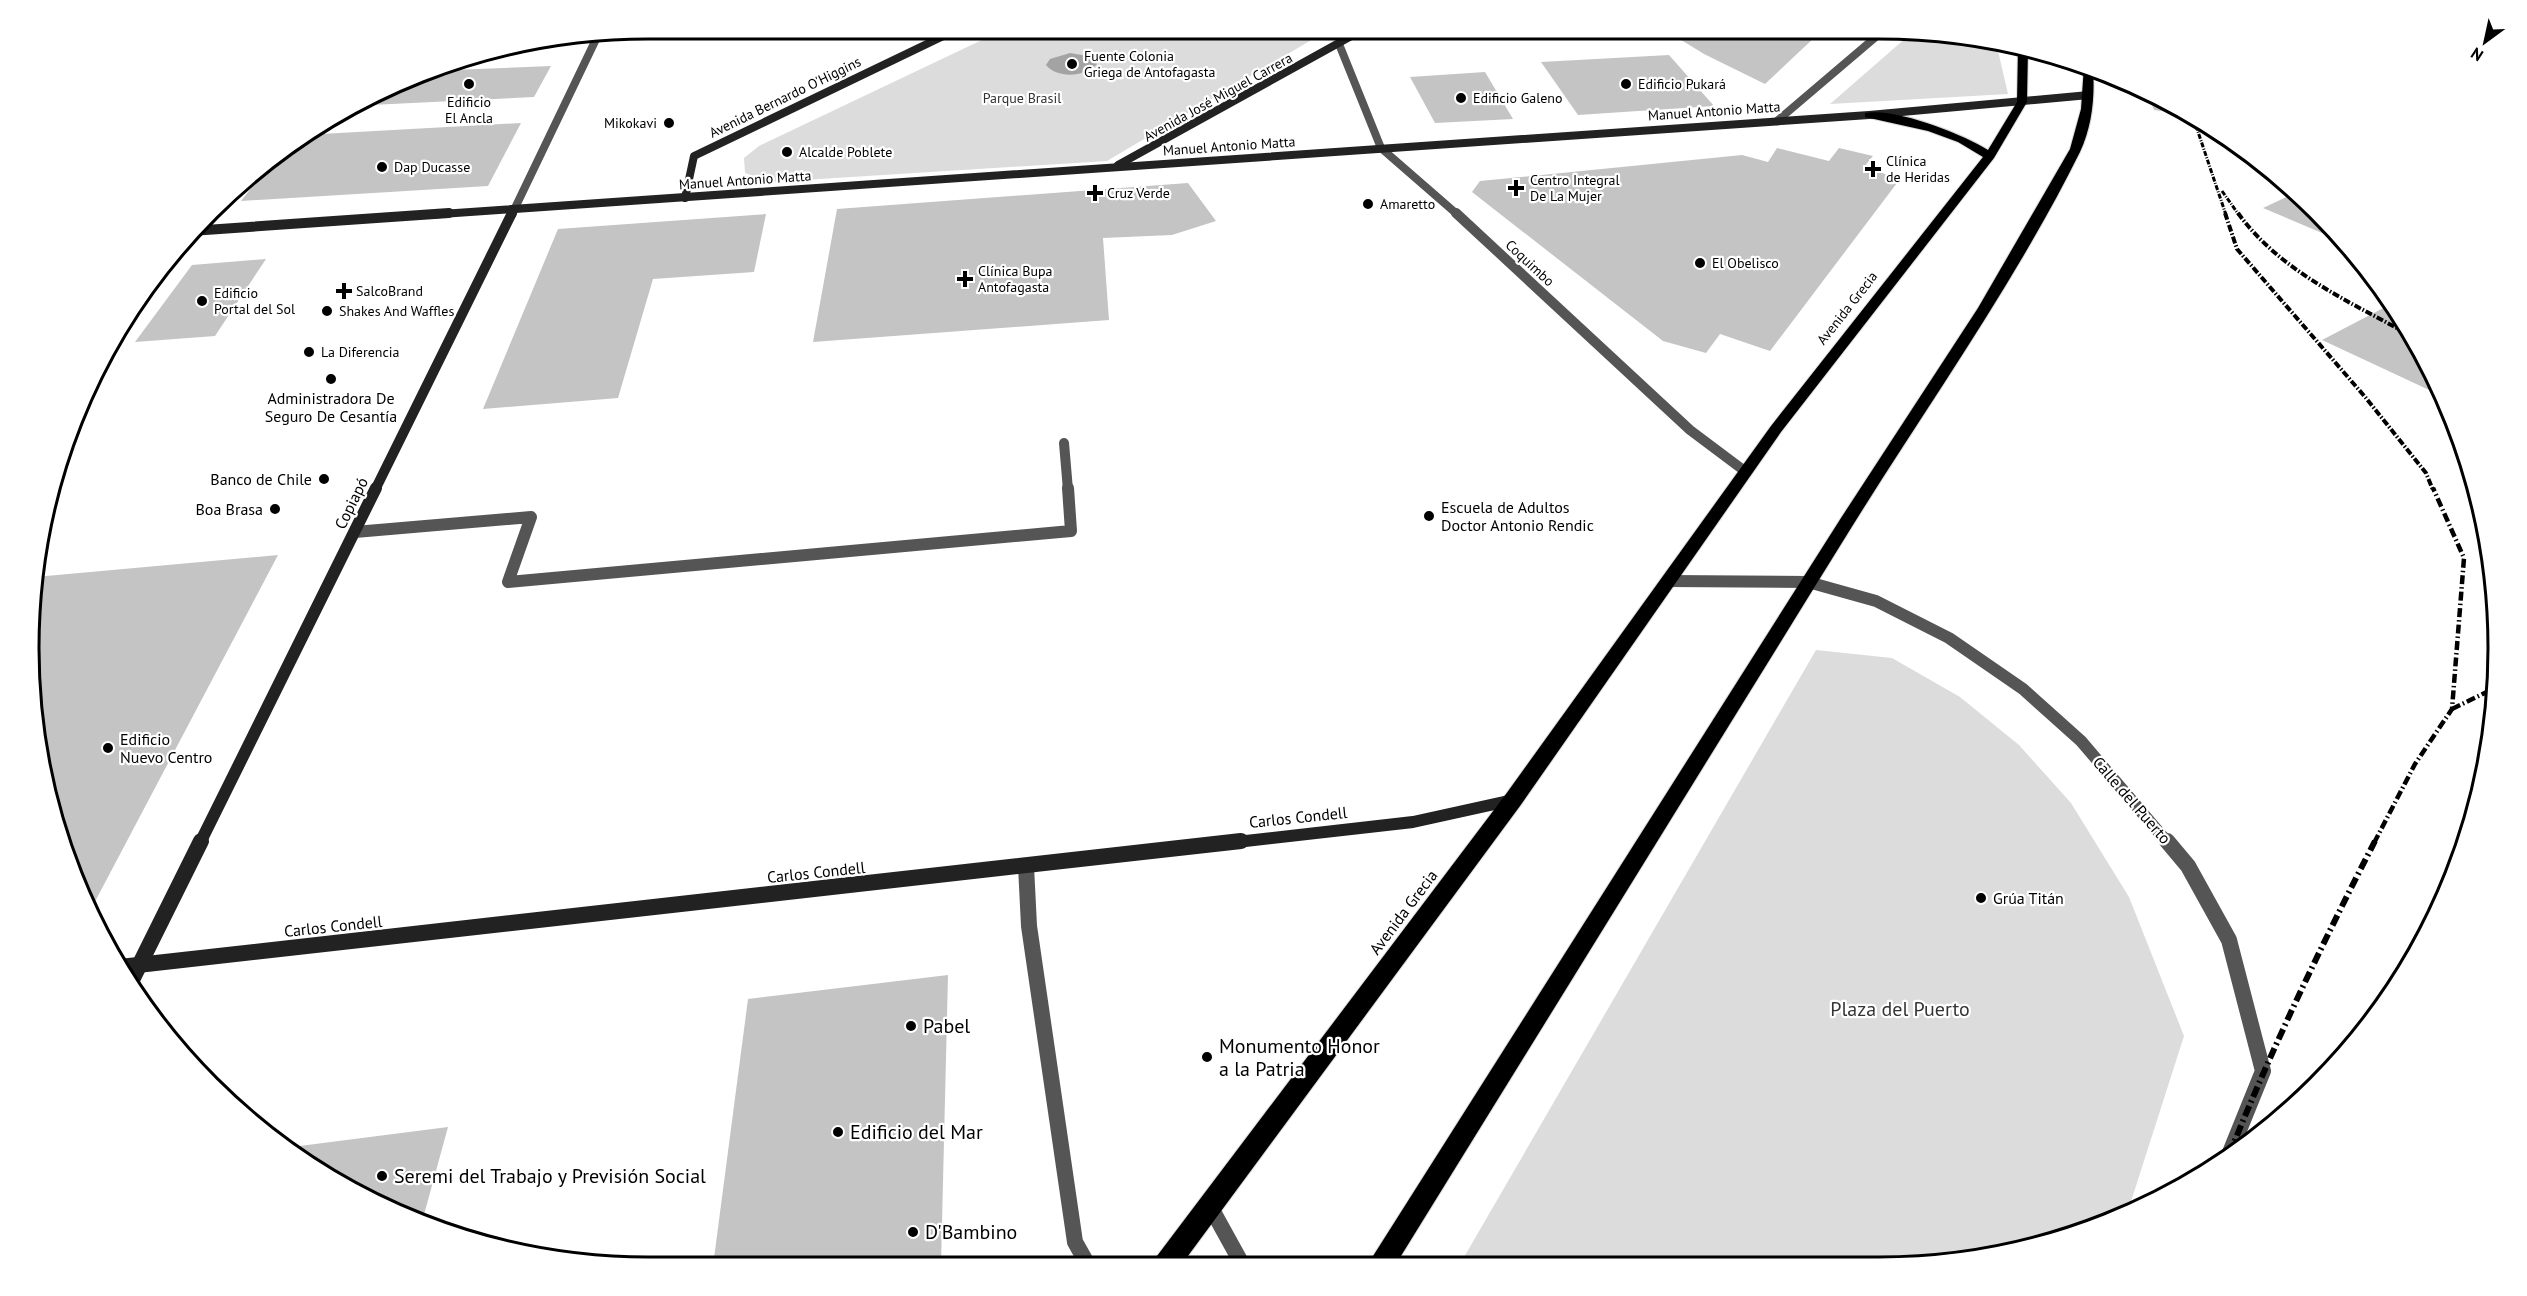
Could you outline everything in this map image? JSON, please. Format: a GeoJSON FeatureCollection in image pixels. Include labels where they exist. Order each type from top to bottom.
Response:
{"type":"FeatureCollection","features":[{"type":"Feature","properties":{"kind":"highway","name":"Avenida Grecia"},"geometry":{"type":"LineString","coordinates":[[1171,1257],[1514,800],[1776,429],[1990,156],[2022,102],[2023,57]]}},
{"type":"Feature","properties":{"kind":"highway"},"geometry":{"type":"LineString","coordinates":[[1385,1257],[1808,582],[1985,308],[2076,149],[2085,124],[2089,95],[2088,76]]}},
{"type":"Feature","properties":{"kind":"highway"},"geometry":{"type":"LineString","coordinates":[[1869,115],[1938,129],[1967,140],[1990,156]]}},
{"type":"Feature","properties":{"kind":"main road","name":"Avenida Bernardo O'Higgins"},"geometry":{"type":"LineString","coordinates":[[685,198],[694,156],[937,39]]}},
{"type":"Feature","properties":{"kind":"main road","name":"Avenida José Miguel Carrera"},"geometry":{"type":"LineString","coordinates":[[1115,167],[1347,39]]}},
{"type":"Feature","properties":{"kind":"main road","name":"Manuel Antonio Matta"},"geometry":{"type":"LineString","coordinates":[[205,230],[1869,115],[2089,95]]}},
{"type":"Feature","properties":{"kind":"main road","name":"Copiapó"},"geometry":{"type":"LineString","coordinates":[[135,975],[514,210]]}},
{"type":"Feature","properties":{"kind":"main road","name":"Carlos Condell"},"geometry":{"type":"LineString","coordinates":[[130,967],[1413,822],[1514,800]]}},
{"type":"Feature","properties":{"kind":"street"},"geometry":{"type":"LineString","coordinates":[[1777,121],[1873,39]]}},
{"type":"Feature","properties":{"kind":"street","name":"Copiapó"},"geometry":{"type":"LineString","coordinates":[[514,210],[524,194],[595,41]]}},
{"type":"Feature","properties":{"kind":"street","name":"Coquimbo"},"geometry":{"type":"LineString","coordinates":[[1339,44],[1381,148],[1418,178],[1690,430],[1746,472]]}},
{"type":"Feature","properties":{"kind":"street"},"geometry":{"type":"LineString","coordinates":[[355,532],[531,517],[508,582],[1071,531],[1064,444]]}},
{"type":"Feature","properties":{"kind":"street"},"geometry":{"type":"LineString","coordinates":[[1668,581],[1808,582]]}},
{"type":"Feature","properties":{"kind":"street","name":"Calle del Puerto"},"geometry":{"type":"LineString","coordinates":[[1808,582],[1876,601],[1949,638],[2023,689],[2081,741],[2188,866],[2229,940],[2263,1071],[2234,1142]]}},
{"type":"Feature","properties":{"kind":"street"},"geometry":{"type":"LineString","coordinates":[[1026,866],[1029,926],[1075,1242],[1083,1257]]}},
{"type":"Feature","properties":{"kind":"street"},"geometry":{"type":"LineString","coordinates":[[1210,1206],[1238,1257]]}},
{"type":"Feature","properties":{"kind":"green space","name":"Parque Brasil"},"geometry":{"type":"Polygon","coordinates":[[[984,39],[1313,39],[1107,161],[772,182],[745,173],[744,158],[759,146],[984,39]]]}},
{"type":"Feature","properties":{"kind":"green space"},"geometry":{"type":"Polygon","coordinates":[[[1904,40],[1958,44],[1998,51],[2008,94],[1830,104],[1904,40]]]}},
{"type":"Feature","properties":{"kind":"green space","name":"Plaza del Puerto"},"geometry":{"type":"Polygon","coordinates":[[[1816,650],[1892,658],[1960,697],[2019,745],[2071,803],[2129,897],[2184,1036],[2131,1202],[2075,1225],[2037,1236],[1958,1252],[1919,1256],[1464,1257],[1816,650]]]}},
{"type":"Feature","properties":{"kind":"shaded area"},"geometry":{"type":"Polygon","coordinates":[[[1070,53],[1093,57],[1097,64],[1086,72],[1072,75],[1057,73],[1046,65],[1050,59],[1070,53]]]}},
{"type":"Feature","properties":{"kind":"building"},"geometry":{"type":"Polygon","coordinates":[[[1680,39],[1813,39],[1765,84],[1704,54],[1680,39]]]}},
{"type":"Feature","properties":{"kind":"building","name":"Edificio Pukará"},"geometry":{"type":"Polygon","coordinates":[[[1669,55],[1714,106],[1578,115],[1541,62],[1669,55]]]}},
{"type":"Feature","properties":{"kind":"building","name":"Edificio El Ancla"},"geometry":{"type":"Polygon","coordinates":[[[551,66],[534,97],[374,105],[415,85],[456,70],[551,66]]]}},
{"type":"Feature","properties":{"kind":"building","name":"Edificio Galeno"},"geometry":{"type":"Polygon","coordinates":[[[1485,72],[1513,119],[1435,123],[1410,77],[1485,72]]]}},
{"type":"Feature","properties":{"kind":"building"},"geometry":{"type":"Polygon","coordinates":[[[2152,104],[2167,112],[2154,110],[2152,104]]]}},
{"type":"Feature","properties":{"kind":"building","name":"Dap Ducasse"},"geometry":{"type":"Polygon","coordinates":[[[521,123],[488,186],[241,201],[256,182],[323,134],[521,123]]]}},
{"type":"Feature","properties":{"kind":"building","name":"El Obelisco"},"geometry":{"type":"Polygon","coordinates":[[[1777,148],[1829,161],[1839,148],[1873,156],[1864,167],[1900,179],[1770,351],[1720,334],[1706,353],[1663,341],[1472,192],[1480,181],[1742,155],[1768,162],[1777,148]]]}},
{"type":"Feature","properties":{"kind":"building","name":"Clínica Bupa Antofagasta"},"geometry":{"type":"Polygon","coordinates":[[[1188,183],[1216,221],[1172,235],[1103,238],[1109,320],[813,342],[837,209],[1188,183]]]}},
{"type":"Feature","properties":{"kind":"building"},"geometry":{"type":"Polygon","coordinates":[[[2288,196],[2327,235],[2263,208],[2288,196]]]}},
{"type":"Feature","properties":{"kind":"building"},"geometry":{"type":"Polygon","coordinates":[[[766,214],[754,272],[653,279],[618,398],[483,409],[558,229],[766,214]]]}},
{"type":"Feature","properties":{"kind":"building","name":"Edificio Portal del Sol"},"geometry":{"type":"Polygon","coordinates":[[[266,259],[215,336],[135,342],[192,265],[266,259]]]}},
{"type":"Feature","properties":{"kind":"building"},"geometry":{"type":"Polygon","coordinates":[[[2384,308],[2430,391],[2322,340],[2384,308]]]}},
{"type":"Feature","properties":{"kind":"building","name":"Edificio Nuevo Centro"},"geometry":{"type":"Polygon","coordinates":[[[278,555],[95,902],[71,844],[51,767],[44,727],[39,648],[43,576],[278,555]]]}},
{"type":"Feature","properties":{"kind":"building","name":"Edificio del Mar"},"geometry":{"type":"Polygon","coordinates":[[[948,975],[941,1257],[714,1257],[748,999],[948,975]]]}},
{"type":"Feature","properties":{"kind":"building","name":"Seremi del Trabajo y Previsión Social"},"geometry":{"type":"Polygon","coordinates":[[[448,1127],[424,1214],[343,1175],[299,1146],[448,1127]]]}},
{"type":"Feature","properties":{"kind":"railway"},"geometry":{"type":"LineString","coordinates":[[2197,129],[2226,215]]}},
{"type":"Feature","properties":{"kind":"railway"},"geometry":{"type":"LineString","coordinates":[[2222,191],[2239,215]]}},
{"type":"Feature","properties":{"kind":"railway"},"geometry":{"type":"LineString","coordinates":[[2225,213],[2237,249],[2366,398],[2426,473],[2433,490]]}},
{"type":"Feature","properties":{"kind":"railway"},"geometry":{"type":"LineString","coordinates":[[2238,213],[2255,234],[2297,270],[2343,299],[2396,328]]}},
{"type":"Feature","properties":{"kind":"railway"},"geometry":{"type":"LineString","coordinates":[[2433,488],[2464,558],[2452,709]]}},
{"type":"Feature","properties":{"kind":"railway"},"geometry":{"type":"LineString","coordinates":[[2452,709],[2487,692]]}},
{"type":"Feature","properties":{"kind":"railway"},"geometry":{"type":"LineString","coordinates":[[2374,843],[2415,764],[2452,709]]}},
{"type":"Feature","properties":{"kind":"railway"},"geometry":{"type":"LineString","coordinates":[[2234,1142],[2298,996],[2375,841]]}},
{"type":"Feature","properties":{"kind":"place","name":"Fuente Colonia Griega de Antofagasta"},"geometry":{"type":"Point","coordinates":[1072,64]}},
{"type":"Feature","properties":{"kind":"place","name":"Edificio El Ancla"},"geometry":{"type":"Point","coordinates":[469,84]}},
{"type":"Feature","properties":{"kind":"place","name":"Edificio Pukará"},"geometry":{"type":"Point","coordinates":[1626,84]}},
{"type":"Feature","properties":{"kind":"place","name":"Edificio Galeno"},"geometry":{"type":"Point","coordinates":[1461,98]}},
{"type":"Feature","properties":{"kind":"place","name":"Mikokavi"},"geometry":{"type":"Point","coordinates":[669,123]}},
{"type":"Feature","properties":{"kind":"place","name":"Alcalde Poblete"},"geometry":{"type":"Point","coordinates":[787,152]}},
{"type":"Feature","properties":{"kind":"place","name":"Dap Ducasse"},"geometry":{"type":"Point","coordinates":[382,167]}},
{"type":"Feature","properties":{"kind":"place","name":"Clínica de Heridas"},"geometry":{"type":"Point","coordinates":[1873,169]}},
{"type":"Feature","properties":{"kind":"place","name":"Centro Integral De La Mujer"},"geometry":{"type":"Point","coordinates":[1516,188]}},
{"type":"Feature","properties":{"kind":"place","name":"Cruz Verde"},"geometry":{"type":"Point","coordinates":[1095,193]}},
{"type":"Feature","properties":{"kind":"place","name":"Amaretto"},"geometry":{"type":"Point","coordinates":[1368,204]}},
{"type":"Feature","properties":{"kind":"place","name":"El Obelisco"},"geometry":{"type":"Point","coordinates":[1700,263]}},
{"type":"Feature","properties":{"kind":"place","name":"Clínica Bupa Antofagasta"},"geometry":{"type":"Point","coordinates":[965,279]}},
{"type":"Feature","properties":{"kind":"place","name":"SalcoBrand"},"geometry":{"type":"Point","coordinates":[344,291]}},
{"type":"Feature","properties":{"kind":"place","name":"Edificio Portal del Sol"},"geometry":{"type":"Point","coordinates":[202,301]}},
{"type":"Feature","properties":{"kind":"place","name":"Shakes And Waffles"},"geometry":{"type":"Point","coordinates":[327,311]}},
{"type":"Feature","properties":{"kind":"place","name":"La Diferencia"},"geometry":{"type":"Point","coordinates":[309,352]}},
{"type":"Feature","properties":{"kind":"place","name":"Administradora De Seguro De Cesantía"},"geometry":{"type":"Point","coordinates":[331,379]}},
{"type":"Feature","properties":{"kind":"place","name":"Banco de Chile"},"geometry":{"type":"Point","coordinates":[324,479]}},
{"type":"Feature","properties":{"kind":"place","name":"Boa Brasa"},"geometry":{"type":"Point","coordinates":[275,509]}},
{"type":"Feature","properties":{"kind":"place","name":"Escuela de Adultos Doctor Antonio Rendic"},"geometry":{"type":"Point","coordinates":[1429,516]}},
{"type":"Feature","properties":{"kind":"place","name":"Edificio Nuevo Centro"},"geometry":{"type":"Point","coordinates":[108,748]}},
{"type":"Feature","properties":{"kind":"place","name":"Grúa Titán"},"geometry":{"type":"Point","coordinates":[1981,898]}},
{"type":"Feature","properties":{"kind":"place","name":"Pabel"},"geometry":{"type":"Point","coordinates":[911,1026]}},
{"type":"Feature","properties":{"kind":"place","name":"Monumento Honor a la Patria"},"geometry":{"type":"Point","coordinates":[1207,1057]}},
{"type":"Feature","properties":{"kind":"place","name":"Edificio del Mar"},"geometry":{"type":"Point","coordinates":[838,1132]}},
{"type":"Feature","properties":{"kind":"place","name":"Seremi del Trabajo y Previsión Social"},"geometry":{"type":"Point","coordinates":[382,1176]}},
{"type":"Feature","properties":{"kind":"place","name":"D'Bambino"},"geometry":{"type":"Point","coordinates":[913,1232]}}]}
